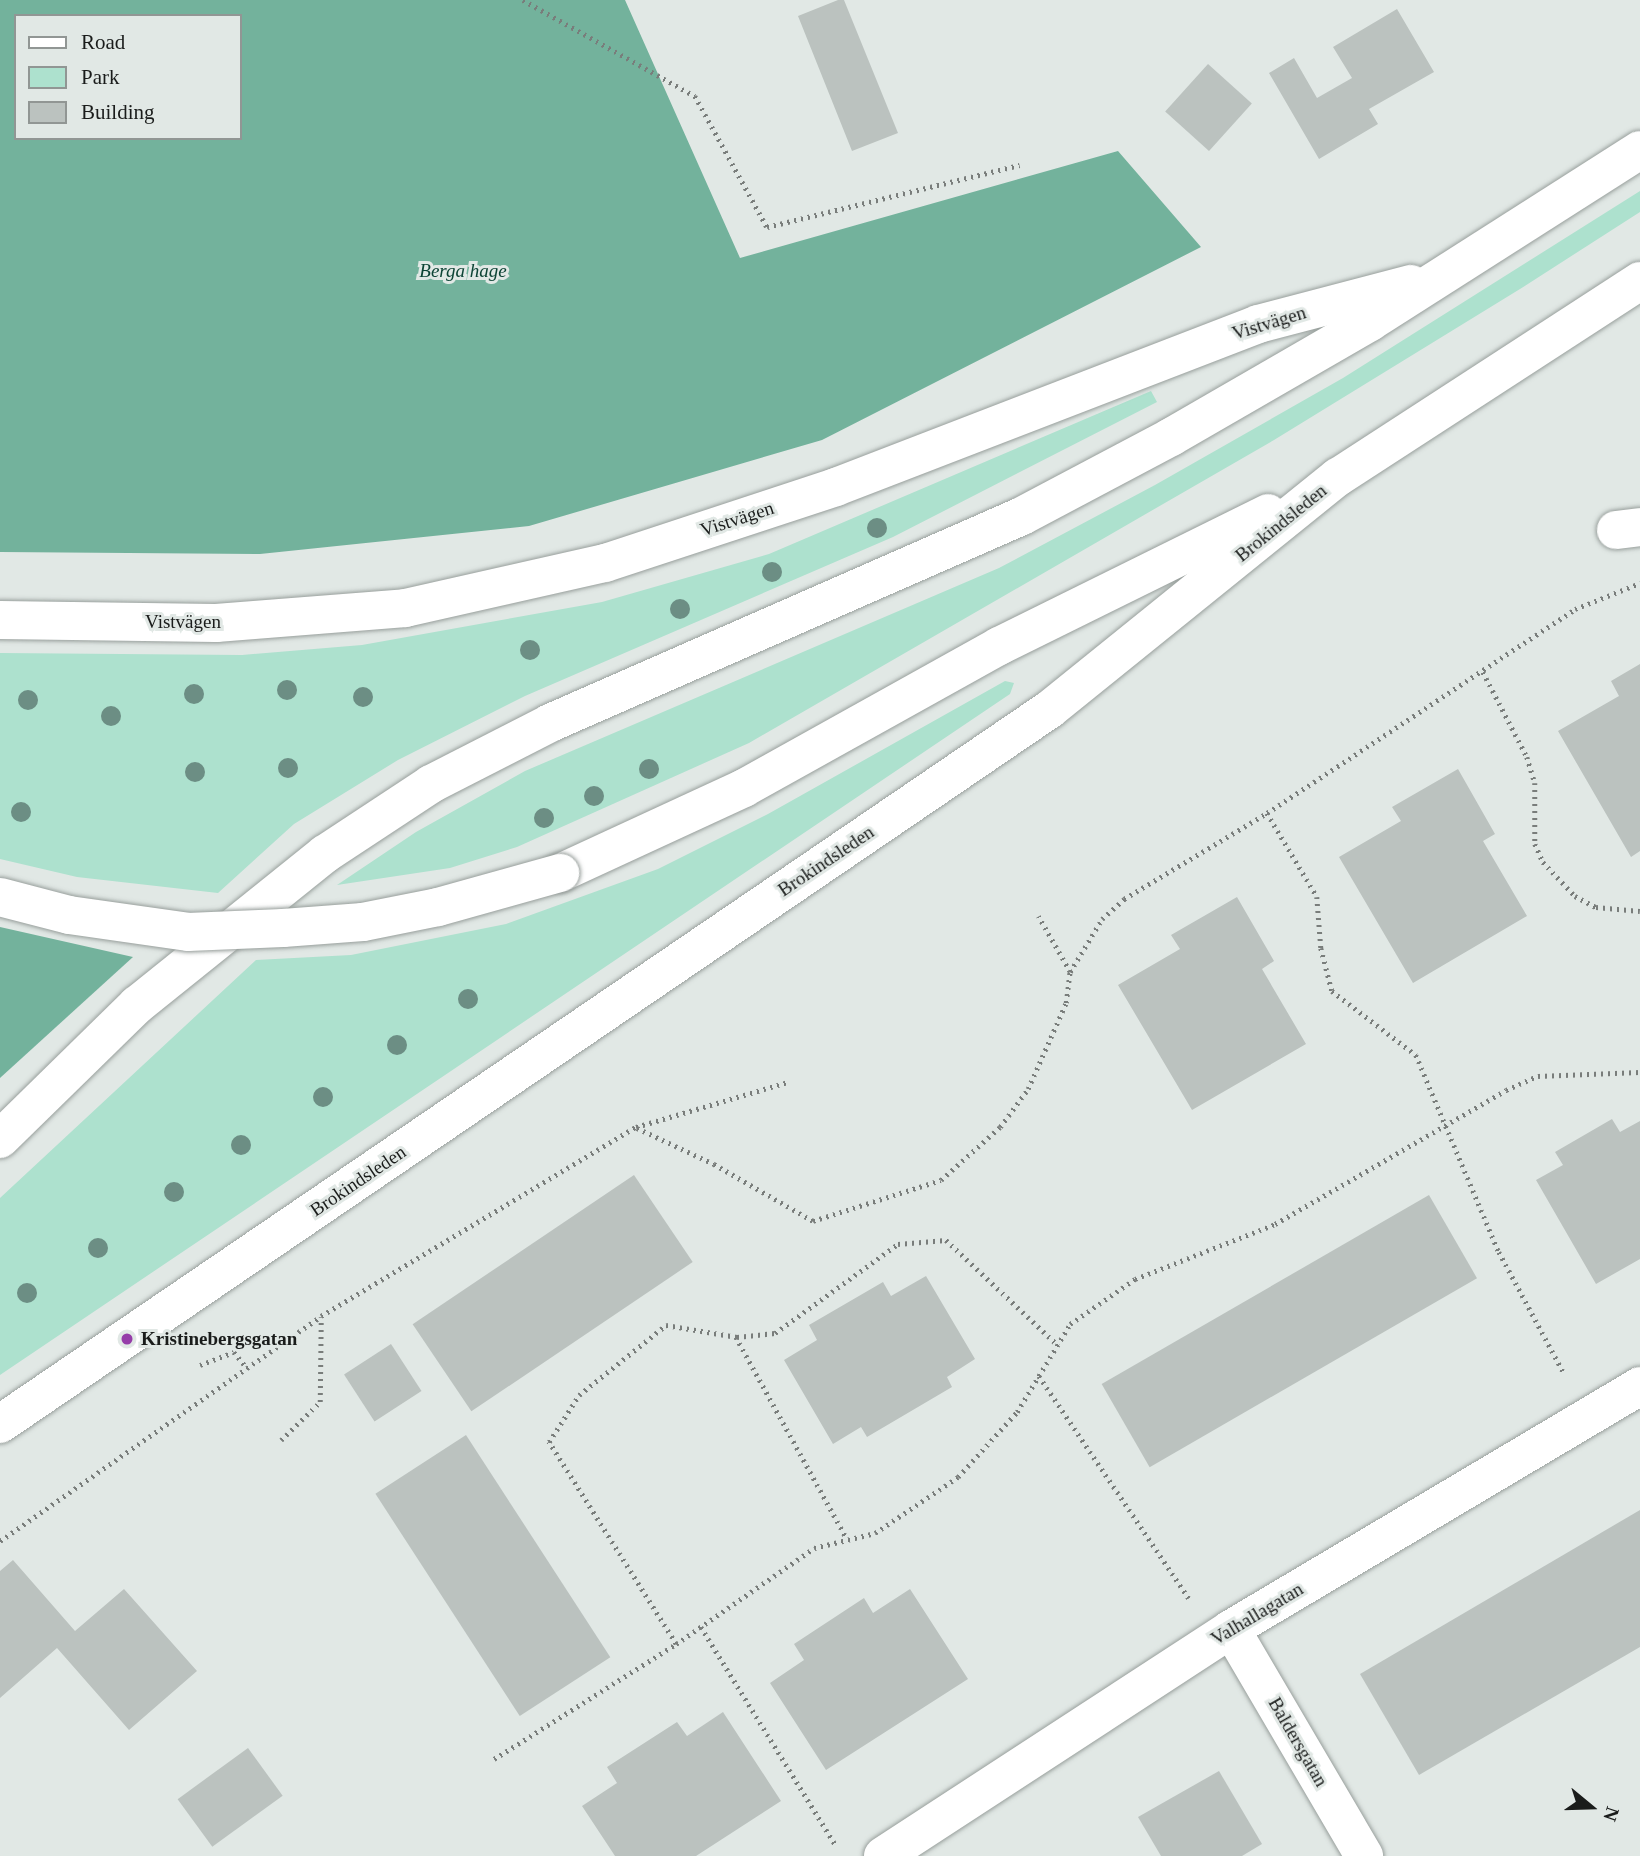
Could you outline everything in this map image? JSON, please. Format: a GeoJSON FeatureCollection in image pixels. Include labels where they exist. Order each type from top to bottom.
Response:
{"type":"FeatureCollection","features":[{"type":"Feature","properties":{"kind":"main road"},"geometry":{"type":"LineString","coordinates":[[0,1139],[138,1005],[325,854],[430,784],[550,723],[1022,516],[1171,437],[1445,275],[1640,150]]}},
{"type":"Feature","properties":{"kind":"main road","name":"Vistvägen"},"geometry":{"type":"LineString","coordinates":[[0,620],[216,623],[405,608],[605,563],[836,487],[1258,324],[1445,275]]}},
{"type":"Feature","properties":{"kind":"main road","name":"Brokindsleden"},"geometry":{"type":"LineString","coordinates":[[0,1424],[1050,709],[1338,477],[1640,281]]}},
{"type":"Feature","properties":{"kind":"main road"},"geometry":{"type":"LineString","coordinates":[[0,897],[69,915],[188,932],[283,928],[376,920],[559,873],[744,788],[999,646],[1338,477]]}},
{"type":"Feature","properties":{"kind":"main road","name":"Valhallagatan"},"geometry":{"type":"LineString","coordinates":[[883,1856],[1221,1635],[1640,1386]]}},
{"type":"Feature","properties":{"kind":"main road","name":"Baldersgatan"},"geometry":{"type":"LineString","coordinates":[[1221,1635],[1364,1856]]}},
{"type":"Feature","properties":{"kind":"path"},"geometry":{"type":"LineString","coordinates":[[523,0],[695,96],[767,227],[1020,165]]}},
{"type":"Feature","properties":{"kind":"path"},"geometry":{"type":"LineString","coordinates":[[636,1127],[714,1164],[813,1222],[941,1180],[1000,1127],[1028,1089],[1066,1003],[1070,972],[1087,939],[1124,899],[1267,813],[1575,609],[1640,583]]}},
{"type":"Feature","properties":{"kind":"path"},"geometry":{"type":"LineString","coordinates":[[1483,672],[1527,757],[1535,783],[1535,844],[1543,862],[1575,897],[1596,907],[1640,911]]}},
{"type":"Feature","properties":{"kind":"path"},"geometry":{"type":"LineString","coordinates":[[1267,813],[1317,897],[1321,948],[1332,991],[1416,1055],[1499,1252],[1588,1417]]}},
{"type":"Feature","properties":{"kind":"path"},"geometry":{"type":"LineString","coordinates":[[1038,916],[1070,972]]}},
{"type":"Feature","properties":{"kind":"path"},"geometry":{"type":"LineString","coordinates":[[494,1759],[676,1644],[814,1548],[874,1533],[958,1477],[1017,1412],[1070,1324],[1135,1279],[1275,1224],[1446,1125],[1538,1076],[1640,1072]]}},
{"type":"Feature","properties":{"kind":"path"},"geometry":{"type":"LineString","coordinates":[[0,1541],[321,1316],[636,1127],[788,1082]]}},
{"type":"Feature","properties":{"kind":"path"},"geometry":{"type":"LineString","coordinates":[[676,1644],[548,1443],[579,1395],[666,1325],[735,1336],[775,1333],[898,1244],[946,1240],[1058,1345]]}},
{"type":"Feature","properties":{"kind":"path"},"geometry":{"type":"LineString","coordinates":[[281,1440],[320,1402],[321,1316]]}},
{"type":"Feature","properties":{"kind":"path"},"geometry":{"type":"LineString","coordinates":[[735,1336],[847,1539]]}},
{"type":"Feature","properties":{"kind":"path"},"geometry":{"type":"LineString","coordinates":[[200,1365],[234,1352],[247,1368]]}},
{"type":"Feature","properties":{"kind":"path"},"geometry":{"type":"LineString","coordinates":[[1039,1376],[1221,1635]]}},
{"type":"Feature","properties":{"kind":"path"},"geometry":{"type":"LineString","coordinates":[[701,1627],[842,1856]]}},
{"type":"Feature","properties":{"kind":"green space","name":"Berga hage"},"geometry":{"type":"Polygon","coordinates":[[[0,0],[625,0],[740,258],[1118,151],[1201,247],[822,440],[529,526],[260,554],[0,552],[0,0]]]}},
{"type":"Feature","properties":{"kind":"green space"},"geometry":{"type":"Polygon","coordinates":[[[1640,191],[1640,212],[1520,289],[1274,440],[749,743],[517,847],[450,868],[337,885],[416,832],[525,771],[999,568],[1155,485],[1343,378],[1640,191]]]}},
{"type":"Feature","properties":{"kind":"green space"},"geometry":{"type":"Polygon","coordinates":[[[1151,391],[1157,402],[893,537],[525,696],[398,760],[294,824],[218,893],[77,877],[0,859],[0,653],[242,655],[362,645],[602,602],[769,554],[1151,391]]]}},
{"type":"Feature","properties":{"kind":"green space"},"geometry":{"type":"Polygon","coordinates":[[[1005,681],[1014,683],[1010,694],[0,1375],[0,1198],[256,960],[351,955],[506,924],[658,869],[768,814],[1005,681]]]}},
{"type":"Feature","properties":{"kind":"green space"},"geometry":{"type":"Polygon","coordinates":[[[0,927],[133,957],[0,1078],[0,927]]]}},
{"type":"Feature","properties":{"kind":"building"},"geometry":{"type":"Polygon","coordinates":[[[844,0],[898,133],[852,151],[798,16],[844,0]]]}},
{"type":"Feature","properties":{"kind":"building"},"geometry":{"type":"Polygon","coordinates":[[[1397,9],[1434,72],[1369,109],[1378,124],[1319,159],[1269,73],[1294,58],[1317,98],[1352,78],[1333,47],[1397,9]]]}},
{"type":"Feature","properties":{"kind":"building"},"geometry":{"type":"Polygon","coordinates":[[[1208,64],[1252,103],[1209,151],[1165,112],[1208,64]]]}},
{"type":"Feature","properties":{"kind":"building"},"geometry":{"type":"Polygon","coordinates":[[[1640,664],[1640,851],[1631,857],[1558,731],[1619,696],[1611,681],[1640,664]]]}},
{"type":"Feature","properties":{"kind":"building"},"geometry":{"type":"Polygon","coordinates":[[[1458,769],[1495,834],[1483,841],[1527,916],[1413,983],[1339,857],[1401,821],[1392,807],[1458,769]]]}},
{"type":"Feature","properties":{"kind":"building"},"geometry":{"type":"Polygon","coordinates":[[[1237,897],[1274,961],[1262,969],[1306,1044],[1192,1110],[1118,985],[1180,949],[1171,935],[1237,897]]]}},
{"type":"Feature","properties":{"kind":"building"},"geometry":{"type":"Polygon","coordinates":[[[1612,1119],[1620,1132],[1640,1121],[1640,1259],[1596,1284],[1536,1180],[1563,1165],[1555,1152],[1612,1119]]]}},
{"type":"Feature","properties":{"kind":"building"},"geometry":{"type":"Polygon","coordinates":[[[634,1175],[693,1262],[471,1411],[413,1324],[634,1175]]]}},
{"type":"Feature","properties":{"kind":"building"},"geometry":{"type":"Polygon","coordinates":[[[1429,1195],[1477,1278],[1150,1467],[1102,1384],[1429,1195]]]}},
{"type":"Feature","properties":{"kind":"building"},"geometry":{"type":"Polygon","coordinates":[[[926,1276],[975,1359],[947,1377],[952,1387],[867,1437],[861,1427],[833,1444],[784,1360],[817,1340],[809,1325],[883,1282],[891,1296],[926,1276]]]}},
{"type":"Feature","properties":{"kind":"building"},"geometry":{"type":"Polygon","coordinates":[[[391,1344],[421,1391],[375,1421],[344,1374],[391,1344]]]}},
{"type":"Feature","properties":{"kind":"building"},"geometry":{"type":"Polygon","coordinates":[[[466,1435],[610,1657],[520,1716],[375,1494],[466,1435]]]}},
{"type":"Feature","properties":{"kind":"building"},"geometry":{"type":"Polygon","coordinates":[[[1640,1510],[1640,1647],[1419,1775],[1360,1674],[1640,1510]]]}},
{"type":"Feature","properties":{"kind":"building"},"geometry":{"type":"Polygon","coordinates":[[[13,1560],[75,1631],[124,1589],[197,1671],[129,1730],[57,1648],[0,1698],[0,1571],[13,1560]]]}},
{"type":"Feature","properties":{"kind":"building"},"geometry":{"type":"Polygon","coordinates":[[[910,1589],[968,1679],[826,1770],[770,1683],[804,1660],[794,1644],[864,1598],[873,1613],[910,1589]]]}},
{"type":"Feature","properties":{"kind":"building"},"geometry":{"type":"Polygon","coordinates":[[[723,1712],[781,1801],[696,1856],[615,1856],[582,1806],[617,1783],[607,1767],[677,1722],[687,1736],[723,1712]]]}},
{"type":"Feature","properties":{"kind":"building"},"geometry":{"type":"Polygon","coordinates":[[[248,1748],[283,1796],[212,1847],[178,1799],[248,1748]]]}},
{"type":"Feature","properties":{"kind":"building"},"geometry":{"type":"Polygon","coordinates":[[[1219,1771],[1262,1844],[1242,1856],[1161,1856],[1138,1817],[1219,1771]]]}},
{"type":"Feature","properties":{"kind":"place","name":"Kristinebergsgatan"},"geometry":{"type":"Point","coordinates":[127,1339]}}]}
